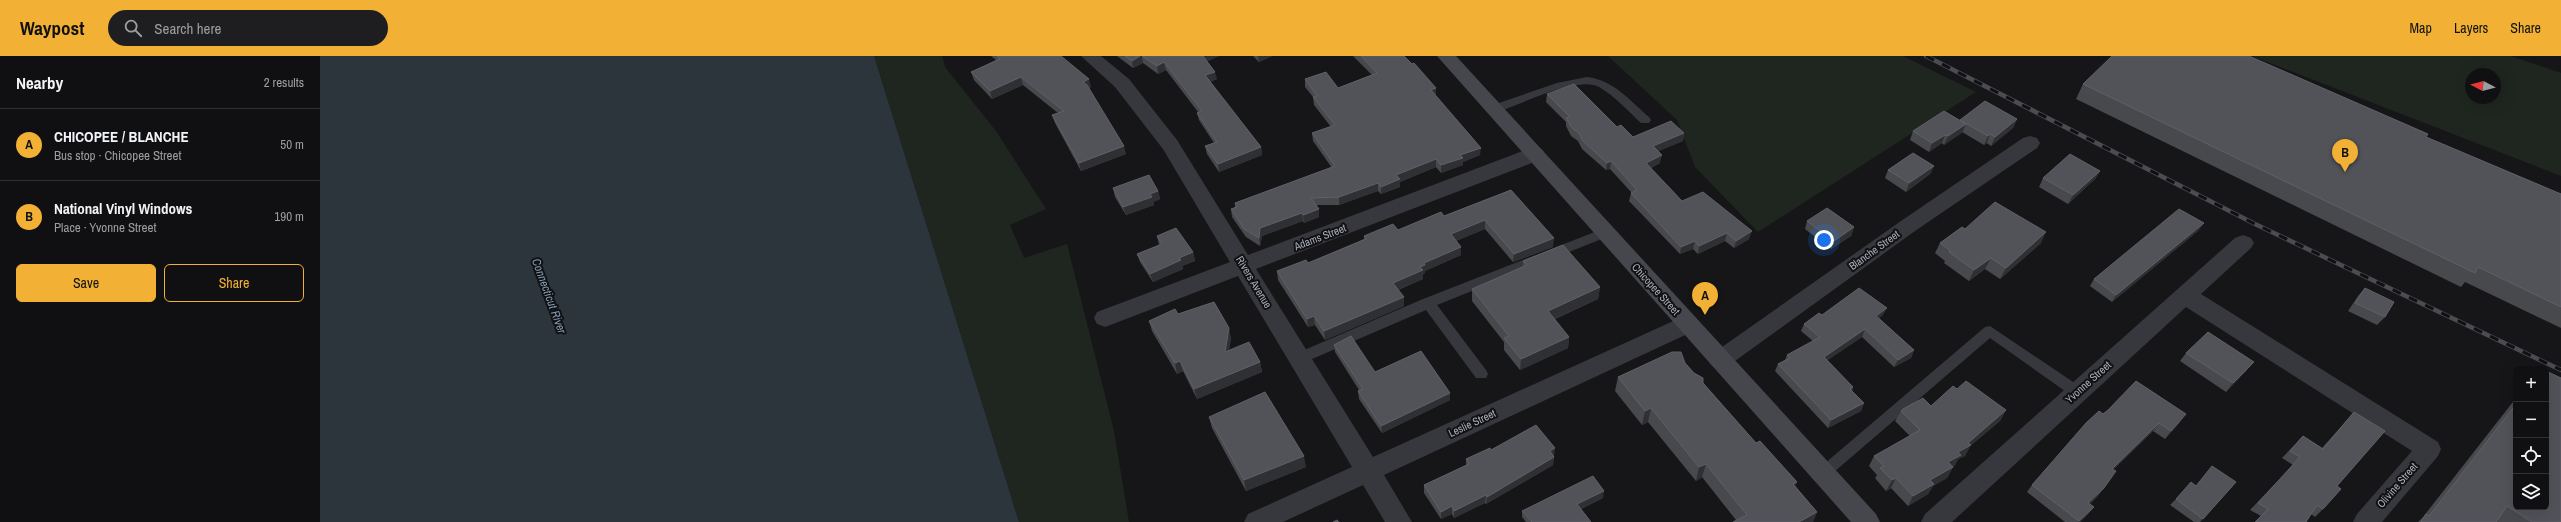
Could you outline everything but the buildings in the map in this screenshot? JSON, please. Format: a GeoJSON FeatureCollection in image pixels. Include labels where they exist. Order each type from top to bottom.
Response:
{"type":"FeatureCollection","features":[{"type":"Feature","properties":{"kind":"main road","name":"Chicopee Street"},"geometry":{"type":"LineString","coordinates":[[1446,56],[1822,474],[1867,522]]}},
{"type":"Feature","properties":{"kind":"street","name":"Rivers Avenue"},"geometry":{"type":"LineString","coordinates":[[1090,56],[1122,83],[1170,145],[1245,266],[1399,522]]}},
{"type":"Feature","properties":{"kind":"street","name":"Blanche Street"},"geometry":{"type":"LineString","coordinates":[[1720,360],[1908,226],[2030,143]]}},
{"type":"Feature","properties":{"kind":"street","name":"Adams Street"},"geometry":{"type":"LineString","coordinates":[[1105,318],[1245,266],[1535,154]]}},
{"type":"Feature","properties":{"kind":"street","name":"Yvonne Street"},"geometry":{"type":"LineString","coordinates":[[1934,522],[2243,243]]}},
{"type":"Feature","properties":{"kind":"street","name":"Olivine Street"},"geometry":{"type":"LineString","coordinates":[[2186,296],[2429,449],[2366,522]]}},
{"type":"Feature","properties":{"kind":"street","name":"Leslie Street"},"geometry":{"type":"LineString","coordinates":[[1257,522],[1369,472],[1688,324]]}},
{"type":"Feature","properties":{"kind":"lane"},"geometry":{"type":"LineString","coordinates":[[1494,109],[1562,86],[1587,81],[1598,82],[1645,120]]}},
{"type":"Feature","properties":{"kind":"lane"},"geometry":{"type":"LineString","coordinates":[[1300,358],[1428,303],[1531,264],[1605,233]]}},
{"type":"Feature","properties":{"kind":"lane"},"geometry":{"type":"LineString","coordinates":[[1428,303],[1481,374]]}},
{"type":"Feature","properties":{"kind":"lane"},"geometry":{"type":"LineString","coordinates":[[1822,474],[1990,331],[2078,392]]}},
{"type":"Feature","properties":{"kind":"shaded area"},"geometry":{"type":"Polygon","coordinates":[[[874,56],[942,56],[945,67],[996,131],[1046,209],[1010,225],[1024,258],[1067,244],[1114,431],[1129,522],[1019,522],[874,56]]]}},
{"type":"Feature","properties":{"kind":"shaded area"},"geometry":{"type":"Polygon","coordinates":[[[1608,56],[1903,56],[1976,92],[1758,232],[1695,167],[1677,120],[1608,56]]]}},
{"type":"Feature","properties":{"kind":"shaded area"},"geometry":{"type":"Polygon","coordinates":[[[2252,56],[2511,56],[2561,73],[2561,176],[2252,56]]]}},
{"type":"Feature","properties":{"kind":"water","name":"Connecticut River"},"geometry":{"type":"Polygon","coordinates":[[[320,56],[874,56],[1019,522],[320,522],[320,56]]]}},
{"type":"Feature","properties":{"kind":"railway"},"geometry":{"type":"LineString","coordinates":[[1926,56],[2255,224],[2561,370]]}},
{"type":"Feature","properties":{"kind":"place","name":"National Vinyl Windows"},"geometry":{"type":"Point","coordinates":[2345,172]}},
{"type":"Feature","properties":{"kind":"place","name":"CHICOPEE / BLANCHE"},"geometry":{"type":"Point","coordinates":[1705,315]}}]}
